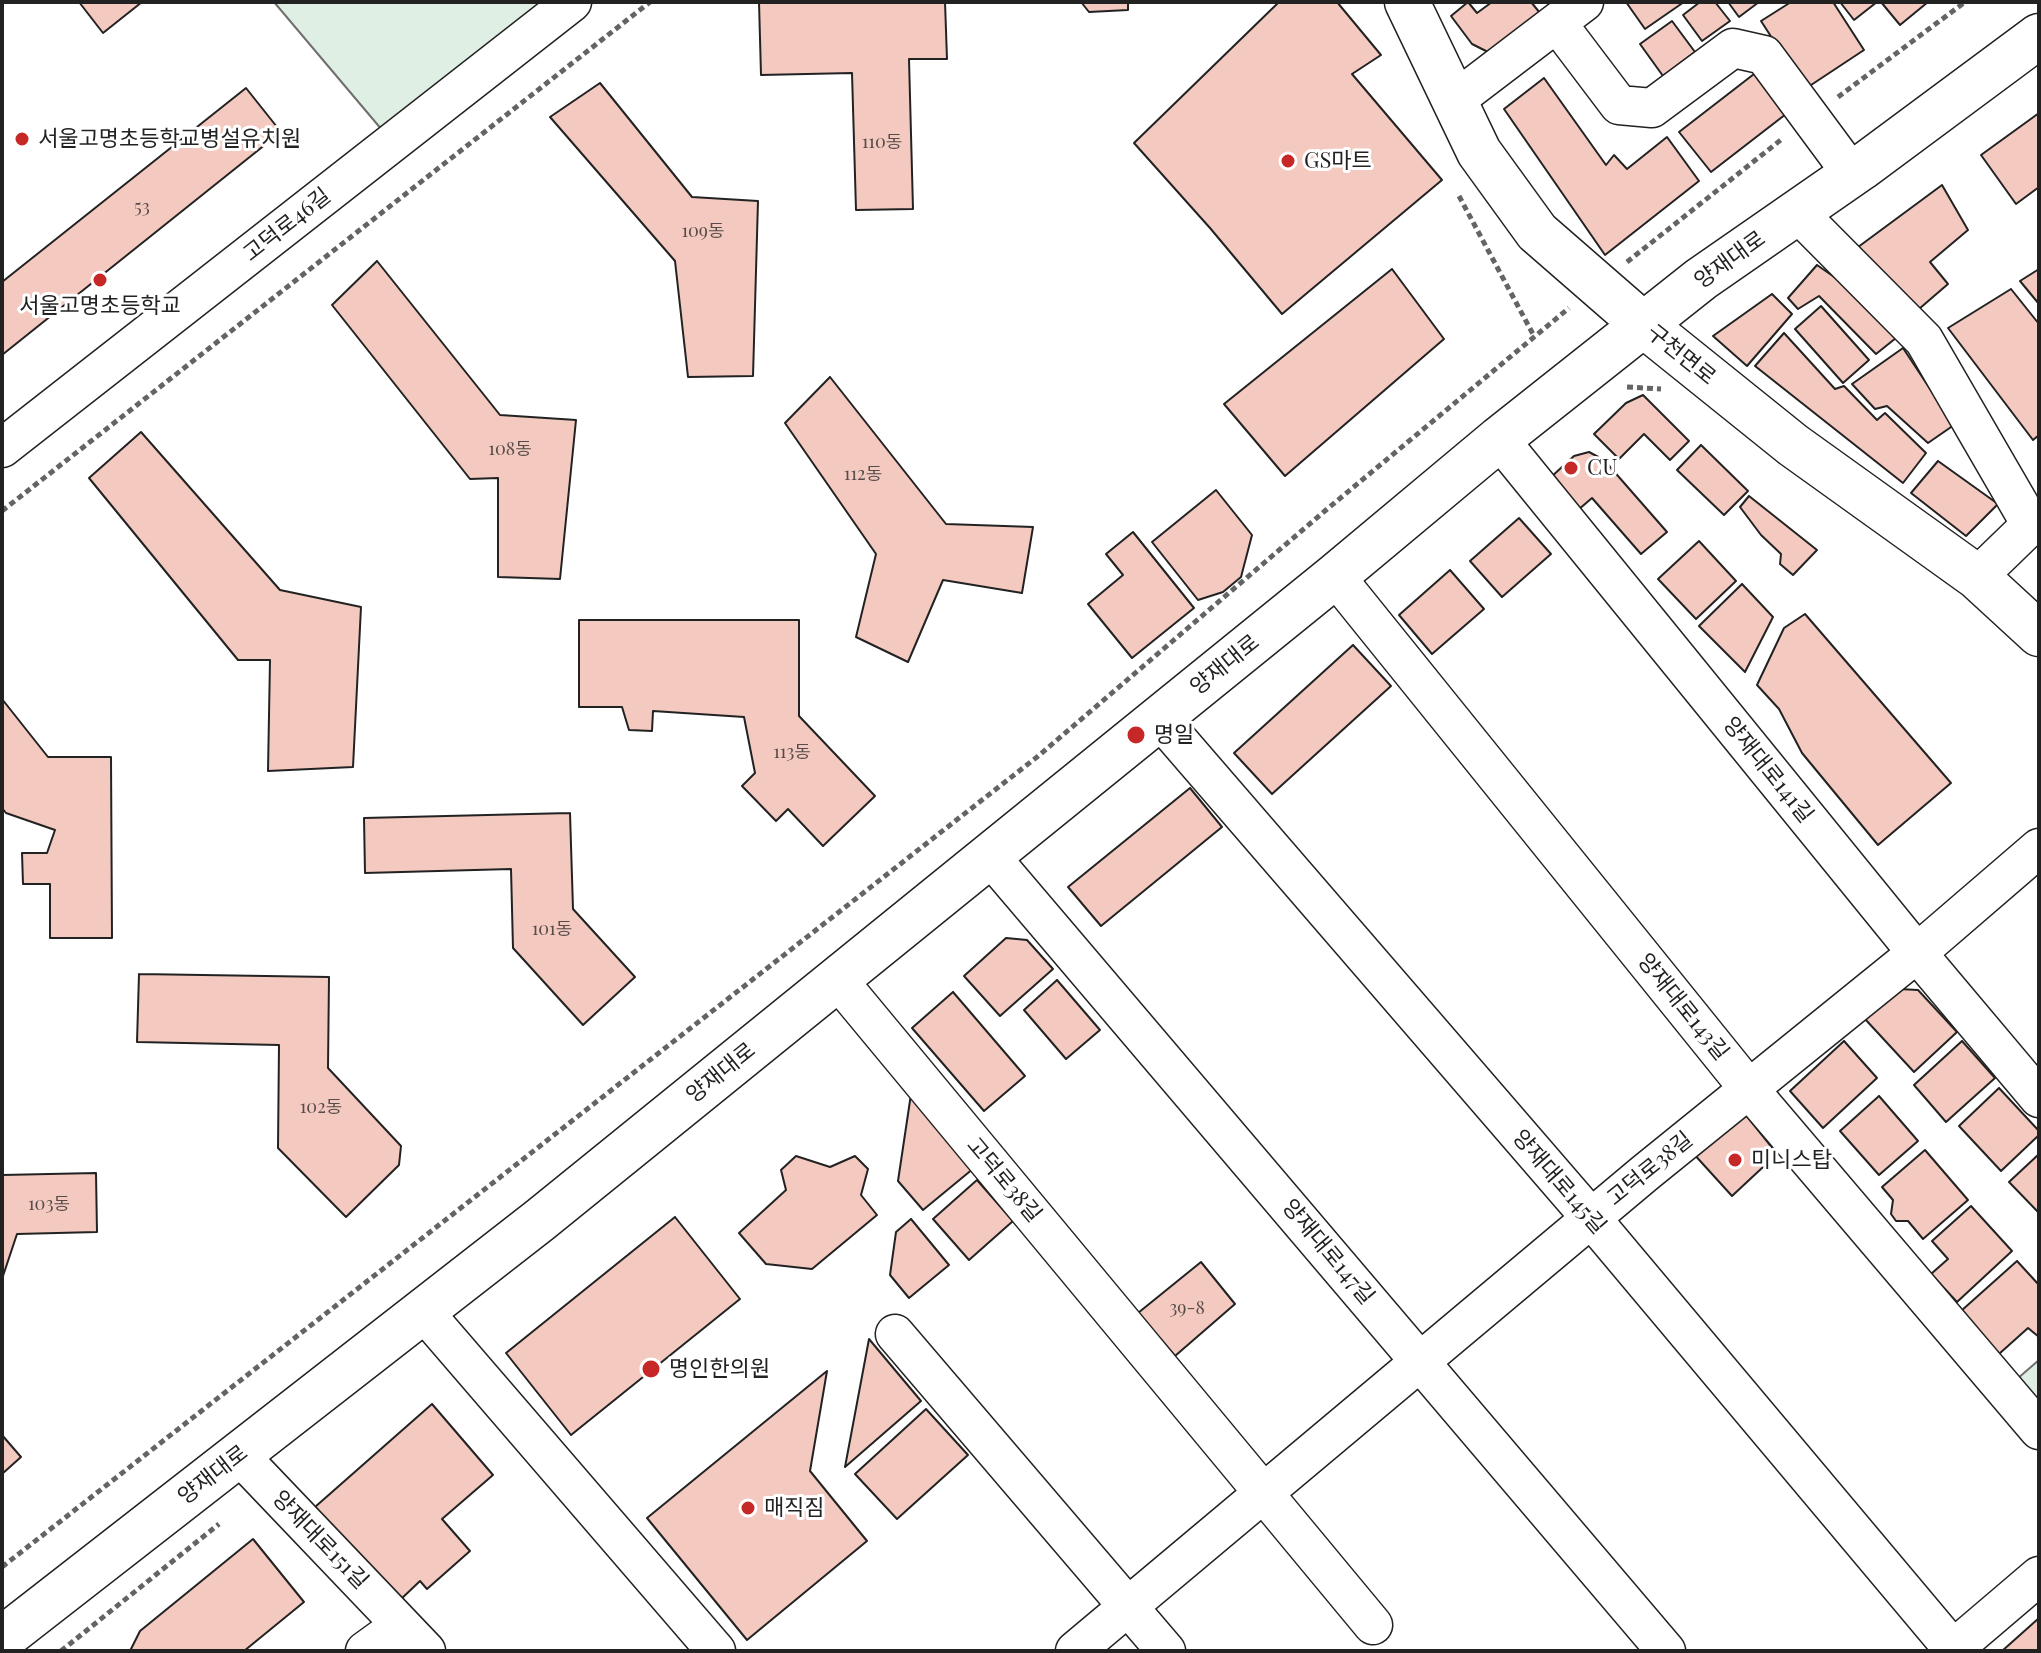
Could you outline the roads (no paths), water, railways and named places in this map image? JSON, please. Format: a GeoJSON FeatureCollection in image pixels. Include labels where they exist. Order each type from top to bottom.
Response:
{"type":"FeatureCollection","features":[{"type":"Feature","properties":{"kind":"main road","name":"구천면로"},"geometry":{"type":"LineString","coordinates":[[1407,2],[1479,152],[1537,232],[1645,326],[1793,445],[1977,577],[2039,634]]}},
{"type":"Feature","properties":{"kind":"main road","name":"양재대로"},"geometry":{"type":"LineString","coordinates":[[2,1639],[564,1201],[1335,576],[1499,439],[1701,279],[1852,174],[2039,36]]}},
{"type":"Feature","properties":{"kind":"street","name":"고덕로46길"},"geometry":{"type":"LineString","coordinates":[[2,448],[572,2]]}},
{"type":"Feature","properties":{"kind":"street"},"geometry":{"type":"LineString","coordinates":[[1454,101],[1570,12],[1619,105],[1652,108],[1733,48],[1764,55],[1852,174]]}},
{"type":"Feature","properties":{"kind":"street"},"geometry":{"type":"LineString","coordinates":[[1797,212],[1924,340],[2035,520],[1977,577]]}},
{"type":"Feature","properties":{"kind":"street","name":"양재대로141길"},"geometry":{"type":"LineString","coordinates":[[1499,439],[1917,953],[2039,1098]]}},
{"type":"Feature","properties":{"kind":"street","name":"양재대로143길"},"geometry":{"type":"LineString","coordinates":[[1335,576],[1749,1089],[2039,1430]]}},
{"type":"Feature","properties":{"kind":"street","name":"양재대로145길"},"geometry":{"type":"LineString","coordinates":[[1159,718],[1591,1218],[1952,1650]]}},
{"type":"Feature","properties":{"kind":"street","name":"고덕로38길"},"geometry":{"type":"LineString","coordinates":[[1075,1651],[1420,1360],[1917,953],[2039,848]]}},
{"type":"Feature","properties":{"kind":"street","name":"양재대로147길"},"geometry":{"type":"LineString","coordinates":[[989,855],[1666,1651]]}},
{"type":"Feature","properties":{"kind":"street","name":"고덕로38길"},"geometry":{"type":"LineString","coordinates":[[837,979],[1373,1625]]}},
{"type":"Feature","properties":{"kind":"street"},"geometry":{"type":"LineString","coordinates":[[423,1311],[716,1651]]}},
{"type":"Feature","properties":{"kind":"street"},"geometry":{"type":"LineString","coordinates":[[895,1334],[1166,1651]]}},
{"type":"Feature","properties":{"kind":"street","name":"양재대로151길"},"geometry":{"type":"LineString","coordinates":[[239,1455],[413,1638],[365,1651]]}},
{"type":"Feature","properties":{"kind":"street"},"geometry":{"type":"LineString","coordinates":[[1952,1650],[2039,1576]]}},
{"type":"Feature","properties":{"kind":"place","name":"서울고명초등학교병설유치원"},"geometry":{"type":"Point","coordinates":[22,139]}},
{"type":"Feature","properties":{"kind":"place","name":"GS마트"},"geometry":{"type":"Point","coordinates":[1288,161]}},
{"type":"Feature","properties":{"kind":"place","name":"서울고명초등학교"},"geometry":{"type":"Point","coordinates":[100,280]}},
{"type":"Feature","properties":{"kind":"place","name":"CU"},"geometry":{"type":"Point","coordinates":[1571,468]}},
{"type":"Feature","properties":{"kind":"place","name":"명일"},"geometry":{"type":"Point","coordinates":[1136,735]}},
{"type":"Feature","properties":{"kind":"place","name":"미니스탑"},"geometry":{"type":"Point","coordinates":[1735,1160]}},
{"type":"Feature","properties":{"kind":"place","name":"명인한의원"},"geometry":{"type":"Point","coordinates":[651,1369]}},
{"type":"Feature","properties":{"kind":"place","name":"매직짐"},"geometry":{"type":"Point","coordinates":[748,1508]}}]}
